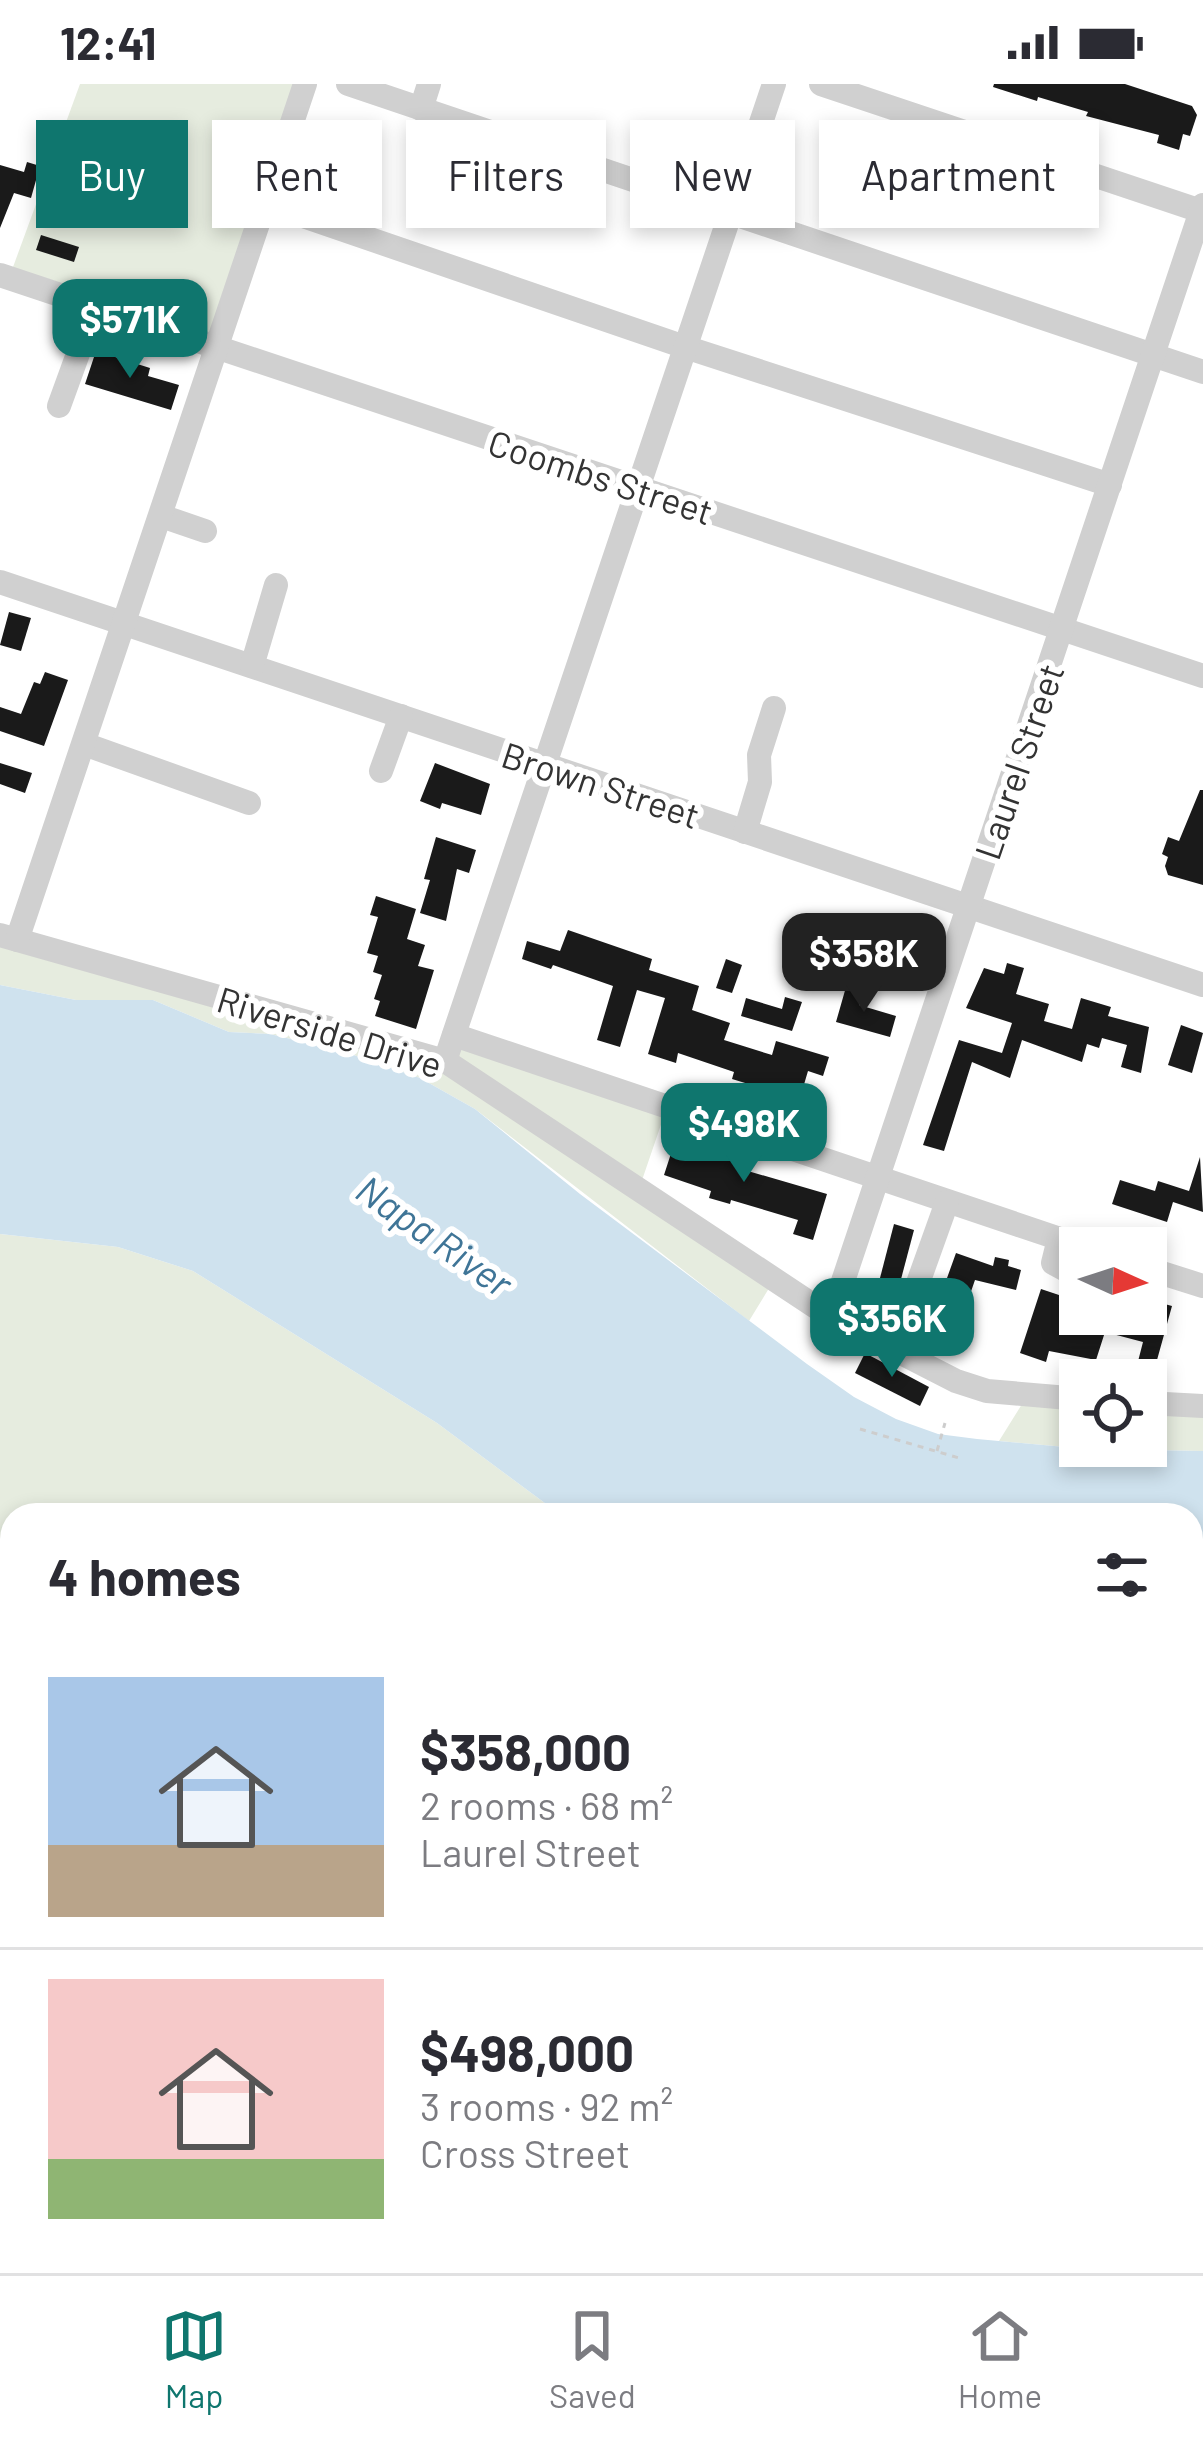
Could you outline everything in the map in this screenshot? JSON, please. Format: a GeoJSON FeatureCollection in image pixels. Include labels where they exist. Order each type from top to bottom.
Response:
{"type":"FeatureCollection","features":[{"type":"Feature","properties":{"kind":"street"},"geometry":{"type":"LineString","coordinates":[[293,120],[305,84]]}},
{"type":"Feature","properties":{"kind":"street"},"geometry":{"type":"LineString","coordinates":[[348,84],[630,180]]}},
{"type":"Feature","properties":{"kind":"street"},"geometry":{"type":"LineString","coordinates":[[421,109],[429,84]]}},
{"type":"Feature","properties":{"kind":"street"},"geometry":{"type":"LineString","coordinates":[[762,120],[774,84]]}},
{"type":"Feature","properties":{"kind":"street"},"geometry":{"type":"LineString","coordinates":[[821,84],[1202,208]]}},
{"type":"Feature","properties":{"kind":"street","name":"Laurel Street"},"geometry":{"type":"LineString","coordinates":[[831,1317],[1202,208]]}},
{"type":"Feature","properties":{"kind":"street"},"geometry":{"type":"LineString","coordinates":[[9,938],[84,744],[257,228]]}},
{"type":"Feature","properties":{"kind":"street"},"geometry":{"type":"LineString","coordinates":[[338,228],[1110,485]]}},
{"type":"Feature","properties":{"kind":"street"},"geometry":{"type":"LineString","coordinates":[[445,1061],[724,228]]}},
{"type":"Feature","properties":{"kind":"street"},"geometry":{"type":"LineString","coordinates":[[771,228],[1203,372]]}},
{"type":"Feature","properties":{"kind":"street","name":"Coombs Street"},"geometry":{"type":"LineString","coordinates":[[0,275],[1203,676]]}},
{"type":"Feature","properties":{"kind":"street"},"geometry":{"type":"LineString","coordinates":[[59,406],[95,307]]}},
{"type":"Feature","properties":{"kind":"street"},"geometry":{"type":"LineString","coordinates":[[161,516],[205,530]]}},
{"type":"Feature","properties":{"kind":"street","name":"Brown Street"},"geometry":{"type":"LineString","coordinates":[[0,582],[1202,980]]}},
{"type":"Feature","properties":{"kind":"street"},"geometry":{"type":"LineString","coordinates":[[252,666],[276,585]]}},
{"type":"Feature","properties":{"kind":"street"},"geometry":{"type":"LineString","coordinates":[[745,832],[760,782],[759,755],[774,708]]}},
{"type":"Feature","properties":{"kind":"street"},"geometry":{"type":"LineString","coordinates":[[381,771],[400,716]]}},
{"type":"Feature","properties":{"kind":"street"},"geometry":{"type":"LineString","coordinates":[[84,744],[249,803]]}},
{"type":"Feature","properties":{"kind":"street","name":"Riverside Drive"},"geometry":{"type":"LineString","coordinates":[[9,938],[445,1061],[831,1317],[956,1381],[987,1391],[1059,1397]]}},
{"type":"Feature","properties":{"kind":"street"},"geometry":{"type":"LineString","coordinates":[[454,1035],[1059,1239],[1053,1263],[1059,1266]]}},
{"type":"Feature","properties":{"kind":"street"},"geometry":{"type":"LineString","coordinates":[[894,1350],[947,1202]]}},
{"type":"Feature","properties":{"kind":"street"},"geometry":{"type":"LineString","coordinates":[[1167,1275],[1203,1286]]}},
{"type":"Feature","properties":{"kind":"street"},"geometry":{"type":"LineString","coordinates":[[1167,1403],[1203,1406]]}},
{"type":"Feature","properties":{"kind":"path"},"geometry":{"type":"LineString","coordinates":[[937,1452],[945,1424]]}},
{"type":"Feature","properties":{"kind":"path"},"geometry":{"type":"LineString","coordinates":[[860,1430],[959,1458]]}},
{"type":"Feature","properties":{"kind":"shaded area"},"geometry":{"type":"Polygon","coordinates":[[[80,84],[305,84],[293,120],[212,120],[212,228],[256,228],[216,348],[9,278],[36,204],[36,228],[188,228],[188,120],[67,120],[80,84]]]}},
{"type":"Feature","properties":{"kind":"shaded area"},"geometry":{"type":"Polygon","coordinates":[[[0,935],[444,1060],[454,1035],[667,1107],[639,1189],[774,1280],[749,1321],[475,1109],[420,1078],[345,1052],[270,1034],[229,1032],[153,1000],[76,1000],[0,985],[0,935]]]}},
{"type":"Feature","properties":{"kind":"shaded area"},"geometry":{"type":"Polygon","coordinates":[[[0,1234],[118,1247],[193,1271],[437,1423],[545,1503],[0,1503],[0,1234]]]}},
{"type":"Feature","properties":{"kind":"shaded area"},"geometry":{"type":"Polygon","coordinates":[[[1027,1396],[1059,1398],[1059,1446],[999,1441],[1027,1396]]]}},
{"type":"Feature","properties":{"kind":"shaded area"},"geometry":{"type":"Polygon","coordinates":[[[1167,1404],[1203,1406],[1203,1451],[1167,1450],[1167,1404]]]}},
{"type":"Feature","properties":{"kind":"water","name":"Napa River"},"geometry":{"type":"Polygon","coordinates":[[[0,985],[76,1000],[153,1000],[229,1032],[270,1034],[345,1052],[420,1078],[475,1109],[580,1194],[854,1397],[938,1434],[1059,1446],[1059,1467],[1167,1467],[1167,1450],[1203,1451],[1203,1503],[545,1503],[437,1423],[193,1271],[118,1247],[0,1234],[0,985]]]}},
{"type":"Feature","properties":{"kind":"building"},"geometry":{"type":"Polygon","coordinates":[[[994,84],[1125,84],[1192,106],[1197,115],[1190,136],[1183,134],[1179,150],[1157,143],[1159,135],[994,84]]]}},
{"type":"Feature","properties":{"kind":"building"},"geometry":{"type":"Polygon","coordinates":[[[27,162],[36,165],[31,198],[14,193],[0,228],[0,165],[24,172],[27,162]]]}},
{"type":"Feature","properties":{"kind":"building"},"geometry":{"type":"Polygon","coordinates":[[[41,235],[79,247],[74,262],[36,250],[41,235]]]}},
{"type":"Feature","properties":{"kind":"building"},"geometry":{"type":"Polygon","coordinates":[[[96,351],[150,368],[148,376],[179,385],[171,410],[85,384],[96,351]]]}},
{"type":"Feature","properties":{"kind":"building"},"geometry":{"type":"Polygon","coordinates":[[[9,612],[31,618],[21,651],[0,645],[9,612]]]}},
{"type":"Feature","properties":{"kind":"building"},"geometry":{"type":"Polygon","coordinates":[[[45,672],[68,680],[44,746],[0,731],[0,707],[21,714],[34,682],[40,684],[45,672]]]}},
{"type":"Feature","properties":{"kind":"building"},"geometry":{"type":"Polygon","coordinates":[[[0,763],[32,773],[25,793],[0,784],[0,763]]]}},
{"type":"Feature","properties":{"kind":"building"},"geometry":{"type":"Polygon","coordinates":[[[435,763],[490,784],[481,815],[420,801],[435,763]]]}},
{"type":"Feature","properties":{"kind":"building"},"geometry":{"type":"Polygon","coordinates":[[[1200,790],[1203,885],[1168,875],[1168,857],[1162,854],[1168,837],[1179,841],[1200,790]]]}},
{"type":"Feature","properties":{"kind":"building"},"geometry":{"type":"Polygon","coordinates":[[[436,837],[476,850],[469,873],[457,869],[446,921],[420,913],[436,837]]]}},
{"type":"Feature","properties":{"kind":"building"},"geometry":{"type":"Polygon","coordinates":[[[376,896],[416,909],[407,939],[425,945],[418,966],[434,970],[416,1029],[375,1016],[380,1001],[374,999],[382,975],[373,972],[378,956],[367,953],[378,917],[370,915],[376,896]]]}},
{"type":"Feature","properties":{"kind":"building"},"geometry":{"type":"Polygon","coordinates":[[[568,930],[652,959],[649,970],[699,986],[692,1010],[730,1023],[724,1040],[772,1055],[776,1041],[829,1057],[823,1076],[808,1071],[797,1108],[775,1101],[778,1093],[732,1079],[734,1072],[678,1053],[676,1063],[648,1054],[665,998],[637,990],[620,1047],[597,1040],[613,986],[522,959],[527,941],[560,951],[568,930]]]}},
{"type":"Feature","properties":{"kind":"building"},"geometry":{"type":"Polygon","coordinates":[[[726,959],[742,965],[732,993],[716,988],[726,959]]]}},
{"type":"Feature","properties":{"kind":"building"},"geometry":{"type":"Polygon","coordinates":[[[1007,963],[1024,968],[1016,994],[1049,1004],[1044,1021],[1072,1029],[1081,998],[1111,1007],[1108,1016],[1149,1027],[1141,1073],[1121,1067],[1127,1045],[1102,1038],[1099,1048],[1087,1044],[1082,1062],[1022,1040],[1010,1078],[972,1062],[944,1151],[923,1145],[959,1040],[1002,1053],[1012,1023],[966,1008],[984,968],[1004,974],[1007,963]]]}},
{"type":"Feature","properties":{"kind":"building"},"geometry":{"type":"Polygon","coordinates":[[[846,987],[863,992],[859,1005],[896,1016],[890,1037],[836,1022],[846,987]]]}},
{"type":"Feature","properties":{"kind":"building"},"geometry":{"type":"Polygon","coordinates":[[[785,997],[802,1002],[792,1031],[741,1016],[746,998],[782,1009],[785,997]]]}},
{"type":"Feature","properties":{"kind":"building"},"geometry":{"type":"Polygon","coordinates":[[[1181,1025],[1203,1033],[1192,1073],[1168,1065],[1181,1025]]]}},
{"type":"Feature","properties":{"kind":"building"},"geometry":{"type":"Polygon","coordinates":[[[677,1135],[717,1149],[716,1154],[743,1163],[741,1169],[827,1194],[813,1240],[793,1234],[798,1220],[709,1198],[711,1191],[664,1175],[677,1135]]]}},
{"type":"Feature","properties":{"kind":"building"},"geometry":{"type":"Polygon","coordinates":[[[1200,1157],[1203,1212],[1173,1202],[1167,1222],[1112,1204],[1120,1180],[1155,1191],[1158,1181],[1189,1191],[1200,1157]]]}},
{"type":"Feature","properties":{"kind":"building"},"geometry":{"type":"Polygon","coordinates":[[[894,1224],[914,1230],[900,1283],[880,1278],[894,1224]]]}},
{"type":"Feature","properties":{"kind":"building"},"geometry":{"type":"Polygon","coordinates":[[[956,1253],[993,1266],[995,1257],[1009,1260],[1008,1266],[1021,1270],[1016,1290],[975,1280],[959,1326],[933,1317],[956,1253]]]}},
{"type":"Feature","properties":{"kind":"building"},"geometry":{"type":"Polygon","coordinates":[[[1041,1289],[1059,1295],[1059,1335],[1104,1335],[1096,1359],[1049,1351],[1046,1362],[1020,1353],[1041,1289]]]}},
{"type":"Feature","properties":{"kind":"building"},"geometry":{"type":"Polygon","coordinates":[[[1116,1335],[1164,1335],[1157,1359],[1139,1359],[1143,1342],[1116,1335]]]}},
{"type":"Feature","properties":{"kind":"building"},"geometry":{"type":"Polygon","coordinates":[[[865,1353],[929,1387],[920,1406],[855,1373],[865,1353]]]}}]}
